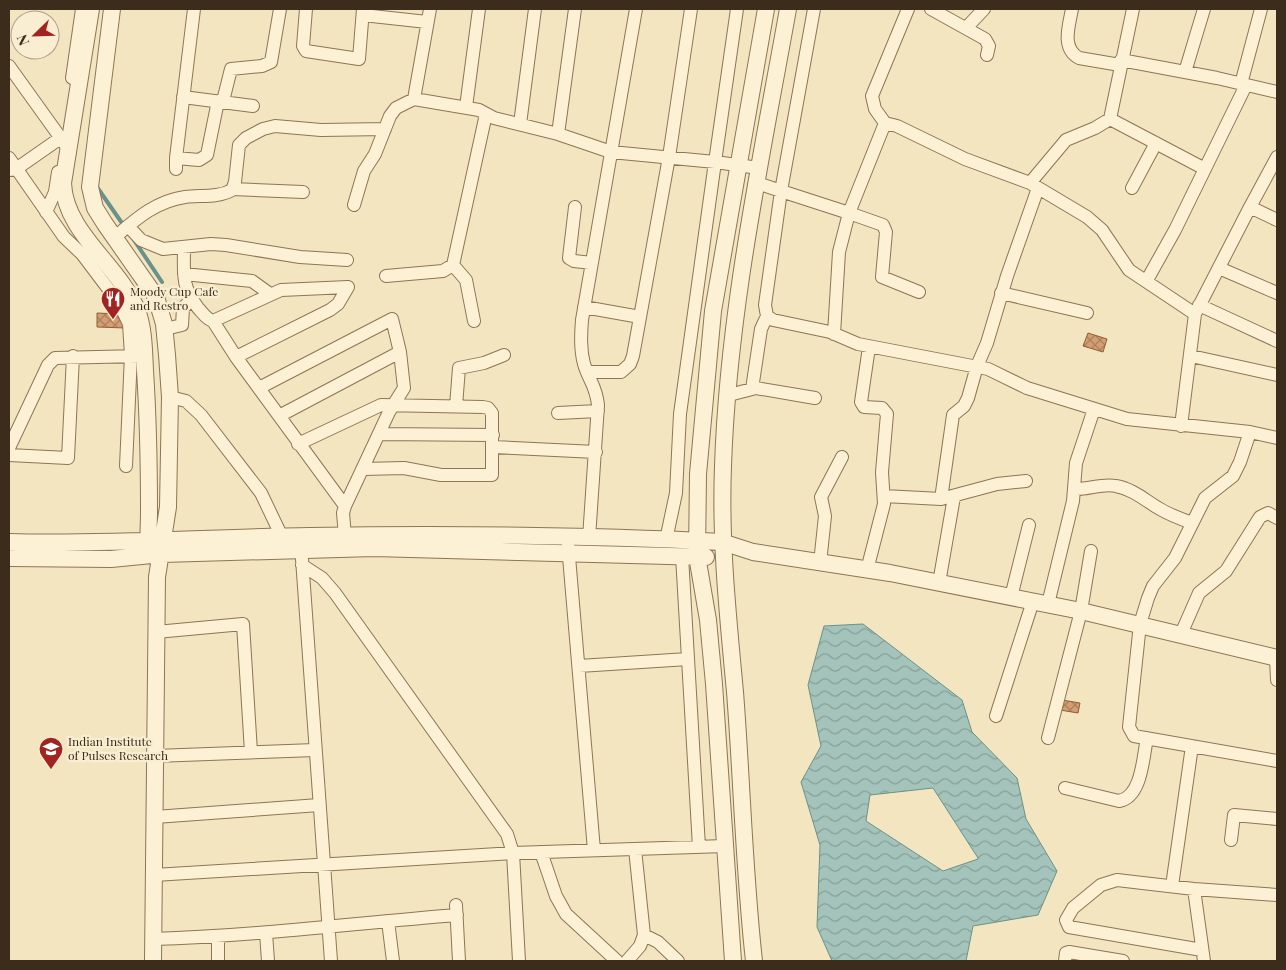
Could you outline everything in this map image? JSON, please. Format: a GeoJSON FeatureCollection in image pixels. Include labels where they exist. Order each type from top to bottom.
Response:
{"type":"FeatureCollection","features":[{"type":"Feature","properties":{"kind":"street"},"geometry":{"type":"LineString","coordinates":[[82,9],[64,145],[63,183],[67,207],[137,309],[138,356],[155,548],[157,577],[153,961]]}},
{"type":"Feature","properties":{"kind":"street"},"geometry":{"type":"LineString","coordinates":[[46,212],[55,192],[91,9]]}},
{"type":"Feature","properties":{"kind":"street"},"geometry":{"type":"LineString","coordinates":[[112,9],[90,187],[95,208],[156,297],[165,329],[170,397],[168,507],[155,548]]}},
{"type":"Feature","properties":{"kind":"street"},"geometry":{"type":"LineString","coordinates":[[194,9],[176,164],[199,160],[207,155],[220,101],[231,69],[262,66],[270,62],[280,9]]}},
{"type":"Feature","properties":{"kind":"street"},"geometry":{"type":"LineString","coordinates":[[306,9],[303,46],[306,51],[359,59],[363,12],[427,22]]}},
{"type":"Feature","properties":{"kind":"street"},"geometry":{"type":"LineString","coordinates":[[414,99],[430,9]]}},
{"type":"Feature","properties":{"kind":"street"},"geometry":{"type":"LineString","coordinates":[[466,107],[478,9]]}},
{"type":"Feature","properties":{"kind":"street"},"geometry":{"type":"LineString","coordinates":[[520,124],[534,9]]}},
{"type":"Feature","properties":{"kind":"street"},"geometry":{"type":"LineString","coordinates":[[558,134],[574,9]]}},
{"type":"Feature","properties":{"kind":"street"},"geometry":{"type":"LineString","coordinates":[[589,538],[598,411],[596,388],[587,372],[581,351],[584,307],[636,9]]}},
{"type":"Feature","properties":{"kind":"street"},"geometry":{"type":"LineString","coordinates":[[587,372],[615,373],[626,368],[633,356],[669,157],[691,9]]}},
{"type":"Feature","properties":{"kind":"street"},"geometry":{"type":"LineString","coordinates":[[666,540],[676,493],[680,414],[734,9]]}},
{"type":"Feature","properties":{"kind":"street"},"geometry":{"type":"LineString","coordinates":[[699,847],[688,659],[692,551],[698,474],[713,311],[766,9]]}},
{"type":"Feature","properties":{"kind":"street"},"geometry":{"type":"LineString","coordinates":[[754,961],[747,901],[735,702],[722,558],[723,465],[737,301],[788,9]]}},
{"type":"Feature","properties":{"kind":"street"},"geometry":{"type":"LineString","coordinates":[[752,389],[761,329],[767,316],[765,305],[780,191],[814,9]]}},
{"type":"Feature","properties":{"kind":"street"},"geometry":{"type":"LineString","coordinates":[[908,9],[872,96],[875,109],[885,123],[915,134],[972,162],[1034,185],[1095,223],[1124,264],[1134,274],[1197,310],[1277,340]]}},
{"type":"Feature","properties":{"kind":"street"},"geometry":{"type":"LineString","coordinates":[[932,9],[988,42],[987,55]]}},
{"type":"Feature","properties":{"kind":"street"},"geometry":{"type":"LineString","coordinates":[[966,28],[984,9]]}},
{"type":"Feature","properties":{"kind":"street"},"geometry":{"type":"LineString","coordinates":[[1072,9],[1068,37],[1069,50],[1079,58],[1121,62],[1185,72],[1277,92]]}},
{"type":"Feature","properties":{"kind":"street"},"geometry":{"type":"LineString","coordinates":[[941,499],[953,415],[966,402],[977,366],[987,343],[1034,185],[1066,140],[1095,128],[1110,118],[1132,9]]}},
{"type":"Feature","properties":{"kind":"street"},"geometry":{"type":"LineString","coordinates":[[1185,72],[1204,9]]}},
{"type":"Feature","properties":{"kind":"street"},"geometry":{"type":"LineString","coordinates":[[1146,280],[1175,230],[1244,84],[1260,9]]}},
{"type":"Feature","properties":{"kind":"street"},"geometry":{"type":"LineString","coordinates":[[9,66],[64,145]]}},
{"type":"Feature","properties":{"kind":"street"},"geometry":{"type":"LineString","coordinates":[[183,97],[253,106]]}},
{"type":"Feature","properties":{"kind":"street"},"geometry":{"type":"LineString","coordinates":[[354,205],[365,168],[375,154],[393,112],[414,99],[466,107],[611,152],[738,164],[780,191],[883,225],[886,232],[882,277],[919,292]]}},
{"type":"Feature","properties":{"kind":"street"},"geometry":{"type":"LineString","coordinates":[[386,276],[443,271],[453,265],[456,260],[486,114]]}},
{"type":"Feature","properties":{"kind":"street"},"geometry":{"type":"LineString","coordinates":[[1110,118],[1205,169]]}},
{"type":"Feature","properties":{"kind":"street"},"geometry":{"type":"LineString","coordinates":[[834,334],[839,252],[849,213],[885,123]]}},
{"type":"Feature","properties":{"kind":"street"},"geometry":{"type":"LineString","coordinates":[[233,188],[239,145],[246,138],[269,127],[321,130],[385,129]]}},
{"type":"Feature","properties":{"kind":"street"},"geometry":{"type":"LineString","coordinates":[[1132,188],[1156,143]]}},
{"type":"Feature","properties":{"kind":"street"},"geometry":{"type":"LineString","coordinates":[[12,170],[64,145]]}},
{"type":"Feature","properties":{"kind":"street"},"geometry":{"type":"LineString","coordinates":[[1181,426],[1197,310],[1277,157]]}},
{"type":"Feature","properties":{"kind":"street"},"geometry":{"type":"LineString","coordinates":[[9,158],[12,170],[64,236],[82,254],[119,303],[129,324],[138,356],[126,466]]}},
{"type":"Feature","properties":{"kind":"street"},"geometry":{"type":"LineString","coordinates":[[115,237],[149,210],[187,197],[222,194],[233,188],[303,192]]}},
{"type":"Feature","properties":{"kind":"street"},"geometry":{"type":"LineString","coordinates":[[575,207],[569,258],[574,261],[592,263]]}},
{"type":"Feature","properties":{"kind":"street"},"geometry":{"type":"LineString","coordinates":[[1250,207],[1277,220]]}},
{"type":"Feature","properties":{"kind":"street"},"geometry":{"type":"LineString","coordinates":[[128,226],[142,240],[154,247],[226,245],[300,257],[347,260]]}},
{"type":"Feature","properties":{"kind":"street"},"geometry":{"type":"LineString","coordinates":[[184,247],[185,288],[205,317],[213,321],[236,357],[298,444],[345,506]]}},
{"type":"Feature","properties":{"kind":"street"},"geometry":{"type":"LineString","coordinates":[[453,265],[466,280],[474,321]]}},
{"type":"Feature","properties":{"kind":"street"},"geometry":{"type":"LineString","coordinates":[[1219,268],[1277,293]]}},
{"type":"Feature","properties":{"kind":"street"},"geometry":{"type":"LineString","coordinates":[[184,274],[252,281],[270,294]]}},
{"type":"Feature","properties":{"kind":"street"},"geometry":{"type":"LineString","coordinates":[[213,321],[270,294],[287,289],[348,287],[338,304],[330,310],[236,357]]}},
{"type":"Feature","properties":{"kind":"street"},"geometry":{"type":"LineString","coordinates":[[1001,293],[1087,313]]}},
{"type":"Feature","properties":{"kind":"street"},"geometry":{"type":"LineString","coordinates":[[165,329],[180,327],[183,322],[183,308],[192,299]]}},
{"type":"Feature","properties":{"kind":"street"},"geometry":{"type":"LineString","coordinates":[[584,307],[640,317]]}},
{"type":"Feature","properties":{"kind":"street"},"geometry":{"type":"LineString","coordinates":[[767,316],[834,334],[850,342],[869,347],[977,366],[1027,388],[1127,419],[1250,432],[1277,438]]}},
{"type":"Feature","properties":{"kind":"street"},"geometry":{"type":"LineString","coordinates":[[259,388],[392,319],[400,352],[404,388],[393,405],[345,506],[343,514],[346,536]]}},
{"type":"Feature","properties":{"kind":"street"},"geometry":{"type":"LineString","coordinates":[[867,570],[881,518],[884,496],[882,472],[887,414],[882,408],[864,406],[860,399],[869,347]]}},
{"type":"Feature","properties":{"kind":"street"},"geometry":{"type":"LineString","coordinates":[[279,416],[400,352]]}},
{"type":"Feature","properties":{"kind":"street"},"geometry":{"type":"LineString","coordinates":[[456,406],[459,368],[484,363],[504,355]]}},
{"type":"Feature","properties":{"kind":"street"},"geometry":{"type":"LineString","coordinates":[[9,448],[50,361],[60,356],[138,356]]}},
{"type":"Feature","properties":{"kind":"street"},"geometry":{"type":"LineString","coordinates":[[9,455],[68,458],[73,356]]}},
{"type":"Feature","properties":{"kind":"street"},"geometry":{"type":"LineString","coordinates":[[1191,356],[1277,376]]}},
{"type":"Feature","properties":{"kind":"street"},"geometry":{"type":"LineString","coordinates":[[728,395],[752,389],[815,398]]}},
{"type":"Feature","properties":{"kind":"street"},"geometry":{"type":"LineString","coordinates":[[170,397],[186,401],[201,416],[261,493],[282,537],[301,551],[335,593],[507,834],[514,853],[519,961]]}},
{"type":"Feature","properties":{"kind":"street"},"geometry":{"type":"LineString","coordinates":[[298,444],[377,406],[488,408],[494,417],[492,475],[441,475],[404,468],[363,469]]}},
{"type":"Feature","properties":{"kind":"street"},"geometry":{"type":"LineString","coordinates":[[996,716],[1041,602],[1072,510],[1076,463],[1094,409]]}},
{"type":"Feature","properties":{"kind":"street"},"geometry":{"type":"LineString","coordinates":[[558,413],[598,411]]}},
{"type":"Feature","properties":{"kind":"street"},"geometry":{"type":"LineString","coordinates":[[1250,432],[1233,476],[1205,498],[1175,558],[1153,586],[1140,624],[1129,727],[1134,736],[1277,761]]}},
{"type":"Feature","properties":{"kind":"street"},"geometry":{"type":"LineString","coordinates":[[379,434],[493,441],[596,452]]}},
{"type":"Feature","properties":{"kind":"street"},"geometry":{"type":"LineString","coordinates":[[820,562],[825,516],[821,496],[842,457]]}},
{"type":"Feature","properties":{"kind":"street"},"geometry":{"type":"LineString","coordinates":[[884,496],[941,499],[997,484],[1026,481]]}},
{"type":"Feature","properties":{"kind":"street"},"geometry":{"type":"LineString","coordinates":[[1074,489],[1091,489],[1105,485],[1121,487],[1142,496],[1165,512],[1192,523]]}},
{"type":"Feature","properties":{"kind":"street"},"geometry":{"type":"LineString","coordinates":[[939,583],[954,497]]}},
{"type":"Feature","properties":{"kind":"street"},"geometry":{"type":"LineString","coordinates":[[1181,634],[1199,593],[1226,571],[1260,517],[1268,513],[1277,518]]}},
{"type":"Feature","properties":{"kind":"street"},"geometry":{"type":"LineString","coordinates":[[1011,597],[1029,525]]}},
{"type":"Feature","properties":{"kind":"street"},"geometry":{"type":"LineString","coordinates":[[301,551],[346,536],[692,551],[722,542],[753,552],[867,570],[1081,610],[1181,634],[1276,658],[1277,680]]}},
{"type":"Feature","properties":{"kind":"street"},"geometry":{"type":"LineString","coordinates":[[9,558],[111,558],[155,548],[282,537]]}},
{"type":"Feature","properties":{"kind":"street"},"geometry":{"type":"LineString","coordinates":[[9,542],[301,551],[568,545],[589,538],[666,540],[692,551],[722,558],[753,552]]}},
{"type":"Feature","properties":{"kind":"street"},"geometry":{"type":"LineString","coordinates":[[568,545],[594,850]]}},
{"type":"Feature","properties":{"kind":"street"},"geometry":{"type":"LineString","coordinates":[[301,551],[318,805],[331,961]]}},
{"type":"Feature","properties":{"kind":"street"},"geometry":{"type":"LineString","coordinates":[[692,551],[708,620],[733,961]]}},
{"type":"Feature","properties":{"kind":"street"},"geometry":{"type":"LineString","coordinates":[[1048,738],[1081,610],[1090,551]]}},
{"type":"Feature","properties":{"kind":"street"},"geometry":{"type":"LineString","coordinates":[[156,632],[243,624],[251,752]]}},
{"type":"Feature","properties":{"kind":"street"},"geometry":{"type":"LineString","coordinates":[[579,666],[688,659]]}},
{"type":"Feature","properties":{"kind":"street"},"geometry":{"type":"LineString","coordinates":[[1065,788],[1119,801],[1131,797],[1137,781],[1147,738]]}},
{"type":"Feature","properties":{"kind":"street"},"geometry":{"type":"LineString","coordinates":[[1172,886],[1192,746]]}},
{"type":"Feature","properties":{"kind":"street"},"geometry":{"type":"LineString","coordinates":[[155,756],[314,750]]}},
{"type":"Feature","properties":{"kind":"street"},"geometry":{"type":"LineString","coordinates":[[155,817],[318,805]]}},
{"type":"Feature","properties":{"kind":"street"},"geometry":{"type":"LineString","coordinates":[[1230,840],[1234,815],[1277,819]]}},
{"type":"Feature","properties":{"kind":"street"},"geometry":{"type":"LineString","coordinates":[[154,876],[514,853],[725,846]]}},
{"type":"Feature","properties":{"kind":"street"},"geometry":{"type":"LineString","coordinates":[[627,961],[640,946],[644,935],[635,849]]}},
{"type":"Feature","properties":{"kind":"street"},"geometry":{"type":"LineString","coordinates":[[541,852],[556,896],[566,914],[617,961]]}},
{"type":"Feature","properties":{"kind":"street"},"geometry":{"type":"LineString","coordinates":[[1194,889],[1203,956],[1069,927],[1066,924],[1066,920],[1073,908],[1101,885],[1111,881],[1277,894]]}},
{"type":"Feature","properties":{"kind":"street"},"geometry":{"type":"LineString","coordinates":[[153,939],[266,933],[328,925],[388,921],[456,910],[459,961]]}},
{"type":"Feature","properties":{"kind":"street"},"geometry":{"type":"LineString","coordinates":[[388,921],[393,961]]}},
{"type":"Feature","properties":{"kind":"street"},"geometry":{"type":"LineString","coordinates":[[266,933],[268,961]]}},
{"type":"Feature","properties":{"kind":"street"},"geometry":{"type":"LineString","coordinates":[[644,935],[658,942],[678,961]]}},
{"type":"Feature","properties":{"kind":"street"},"geometry":{"type":"LineString","coordinates":[[218,937],[218,961]]}},
{"type":"Feature","properties":{"kind":"street"},"geometry":{"type":"LineString","coordinates":[[1066,961],[1066,954],[1069,952],[1123,961]]}},
{"type":"Feature","properties":{"kind":"water"},"geometry":{"type":"Polygon","coordinates":[[[863,624],[962,700],[972,732],[1017,778],[1026,819],[1057,871],[1038,915],[973,926],[966,961],[832,961],[817,927],[820,845],[801,782],[821,746],[808,685],[824,626],[863,624]],[[933,788],[870,795],[866,821],[943,871],[978,858],[933,788]]]}},
{"type":"Feature","properties":{"kind":"building"},"geometry":{"type":"Polygon","coordinates":[[[97,313],[118,314],[126,328],[97,327],[97,313]]]}},
{"type":"Feature","properties":{"kind":"building"},"geometry":{"type":"Polygon","coordinates":[[[1088,333],[1107,339],[1103,352],[1083,346],[1088,333]]]}},
{"type":"Feature","properties":{"kind":"building"},"geometry":{"type":"Polygon","coordinates":[[[1062,700],[1080,703],[1078,713],[1060,710],[1062,700]]]}},
{"type":"Feature","properties":{"kind":"waterway"},"geometry":{"type":"LineString","coordinates":[[97,187],[124,226]]}},
{"type":"Feature","properties":{"kind":"waterway"},"geometry":{"type":"LineString","coordinates":[[134,240],[162,282]]}},
{"type":"Feature","properties":{"kind":"place","name":"Moody Cup Cafe and Restro"},"geometry":{"type":"Point","coordinates":[113,320]}},
{"type":"Feature","properties":{"kind":"place","name":"Indian Institute of Pulses Research"},"geometry":{"type":"Point","coordinates":[51,770]}}]}
